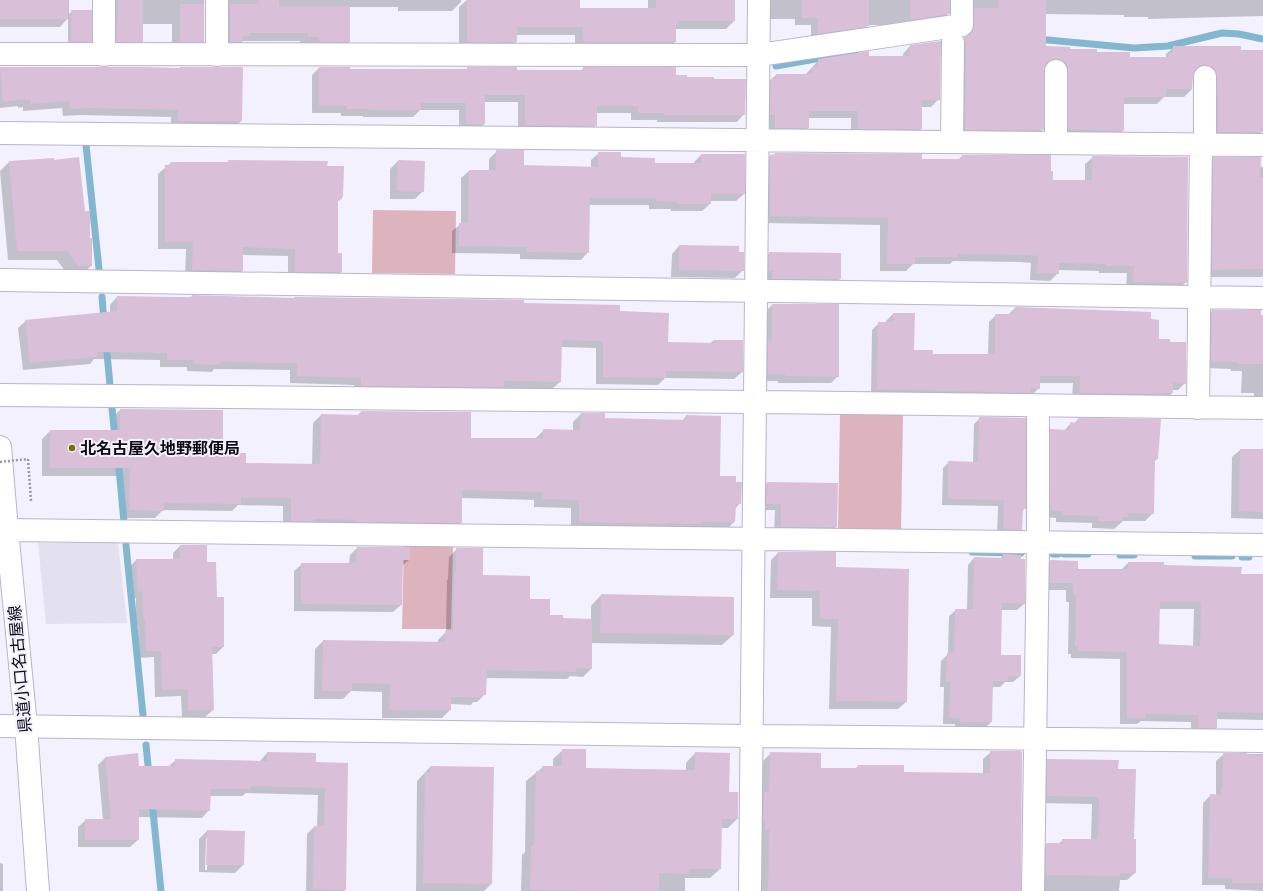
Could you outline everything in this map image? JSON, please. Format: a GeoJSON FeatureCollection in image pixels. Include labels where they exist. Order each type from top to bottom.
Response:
{"type":"FeatureCollection","features":[{"type":"Feature","properties":{"kind":"street"},"geometry":{"type":"LineString","coordinates":[[104,0],[104,55]]}},
{"type":"Feature","properties":{"kind":"street"},"geometry":{"type":"LineString","coordinates":[[217,0],[217,55]]}},
{"type":"Feature","properties":{"kind":"street"},"geometry":{"type":"LineString","coordinates":[[750,891],[755,539],[759,0]]}},
{"type":"Feature","properties":{"kind":"street"},"geometry":{"type":"LineString","coordinates":[[0,54],[759,55],[962,25],[962,0]]}},
{"type":"Feature","properties":{"kind":"street"},"geometry":{"type":"LineString","coordinates":[[952,142],[953,43]]}},
{"type":"Feature","properties":{"kind":"street"},"geometry":{"type":"LineString","coordinates":[[1056,71],[1056,143]]}},
{"type":"Feature","properties":{"kind":"street"},"geometry":{"type":"LineString","coordinates":[[1198,408],[1199,297],[1205,77]]}},
{"type":"Feature","properties":{"kind":"street"},"geometry":{"type":"LineString","coordinates":[[0,133],[1263,145]]}},
{"type":"Feature","properties":{"kind":"street"},"geometry":{"type":"LineString","coordinates":[[0,280],[1263,298]]}},
{"type":"Feature","properties":{"kind":"street"},"geometry":{"type":"LineString","coordinates":[[0,395],[1263,408]]}},
{"type":"Feature","properties":{"kind":"street"},"geometry":{"type":"LineString","coordinates":[[1034,891],[1038,406]]}},
{"type":"Feature","properties":{"kind":"street","name":"県道小口名古屋線"},"geometry":{"type":"LineString","coordinates":[[0,447],[4,525],[26,726],[38,891]]}},
{"type":"Feature","properties":{"kind":"street"},"geometry":{"type":"LineString","coordinates":[[4,525],[755,539],[1263,545]]}},
{"type":"Feature","properties":{"kind":"street"},"geometry":{"type":"LineString","coordinates":[[0,726],[1263,741]]}},
{"type":"Feature","properties":{"kind":"path"},"geometry":{"type":"LineString","coordinates":[[0,462],[28,460],[31,500],[29,500]]}},
{"type":"Feature","properties":{"kind":"shaded area"},"geometry":{"type":"Polygon","coordinates":[[[373,210],[456,211],[455,274],[372,273],[373,210]]]}},
{"type":"Feature","properties":{"kind":"shaded area"},"geometry":{"type":"Polygon","coordinates":[[[840,414],[903,415],[901,532],[838,531],[840,414]]]}},
{"type":"Feature","properties":{"kind":"shaded area"},"geometry":{"type":"Polygon","coordinates":[[[118,542],[127,623],[46,624],[38,543],[118,542]]]}},
{"type":"Feature","properties":{"kind":"shaded area"},"geometry":{"type":"Polygon","coordinates":[[[404,544],[453,545],[451,629],[402,629],[404,544]]]}},
{"type":"Feature","properties":{"kind":"building"},"geometry":{"type":"Polygon","coordinates":[[[0,0],[68,0],[68,19],[0,19],[0,0]]]}},
{"type":"Feature","properties":{"kind":"building"},"geometry":{"type":"Polygon","coordinates":[[[118,0],[143,0],[143,42],[116,42],[118,0]]]}},
{"type":"Feature","properties":{"kind":"building"},"geometry":{"type":"Polygon","coordinates":[[[258,0],[279,0],[279,6],[350,6],[350,42],[319,42],[319,37],[308,37],[308,33],[250,33],[250,36],[243,36],[243,42],[230,42],[230,4],[258,4],[258,0]]]}},
{"type":"Feature","properties":{"kind":"building"},"geometry":{"type":"Polygon","coordinates":[[[467,0],[580,0],[580,8],[656,8],[656,0],[735,0],[735,21],[679,21],[679,24],[676,24],[676,42],[583,42],[583,27],[517,27],[517,42],[467,42],[467,0]]]}},
{"type":"Feature","properties":{"kind":"building"},"geometry":{"type":"Polygon","coordinates":[[[802,0],[869,0],[869,26],[818,34],[818,18],[802,18],[802,0]]]}},
{"type":"Feature","properties":{"kind":"building"},"geometry":{"type":"Polygon","coordinates":[[[910,0],[950,0],[950,14],[910,20],[910,0]]]}},
{"type":"Feature","properties":{"kind":"building"},"geometry":{"type":"Polygon","coordinates":[[[998,0],[1046,0],[1046,46],[1070,47],[1070,49],[1097,49],[1097,52],[1130,52],[1130,57],[1169,57],[1169,53],[1173,53],[1173,46],[1241,46],[1241,50],[1263,50],[1263,129],[1261,129],[1261,132],[1218,132],[1216,71],[1212,66],[1205,65],[1199,66],[1194,71],[1192,77],[1192,89],[1166,89],[1166,97],[1124,97],[1124,131],[1068,129],[1067,65],[1063,60],[1056,59],[1049,60],[1045,65],[1044,130],[965,130],[966,43],[964,37],[970,35],[973,30],[974,8],[998,8],[998,0]]]}},
{"type":"Feature","properties":{"kind":"building"},"geometry":{"type":"Polygon","coordinates":[[[180,4],[204,4],[204,42],[180,42],[180,4]]]}},
{"type":"Feature","properties":{"kind":"building"},"geometry":{"type":"Polygon","coordinates":[[[71,10],[92,10],[92,42],[71,42],[71,10]]]}},
{"type":"Feature","properties":{"kind":"building"},"geometry":{"type":"Polygon","coordinates":[[[941,41],[940,100],[922,100],[922,129],[858,129],[858,111],[809,111],[809,128],[775,128],[775,115],[770,115],[771,79],[776,79],[776,74],[812,74],[812,67],[818,67],[818,59],[869,51],[869,56],[910,56],[910,45],[941,41]]]}},
{"type":"Feature","properties":{"kind":"building"},"geometry":{"type":"Polygon","coordinates":[[[0,67],[243,67],[242,121],[178,121],[178,110],[70,109],[69,101],[30,104],[30,100],[26,101],[25,99],[3,102],[0,67]]]}},
{"type":"Feature","properties":{"kind":"building"},"geometry":{"type":"Polygon","coordinates":[[[319,67],[350,67],[350,69],[467,69],[467,67],[517,67],[517,70],[583,70],[583,67],[676,67],[676,75],[687,75],[687,77],[746,79],[745,115],[664,115],[664,113],[638,113],[638,106],[597,106],[597,126],[525,125],[525,95],[485,95],[485,124],[466,124],[466,103],[421,103],[421,110],[370,110],[347,109],[347,106],[319,106],[319,67]]]}},
{"type":"Feature","properties":{"kind":"building"},"geometry":{"type":"Polygon","coordinates":[[[496,150],[524,150],[524,165],[598,167],[598,152],[621,152],[621,157],[655,158],[655,163],[701,163],[701,154],[745,154],[745,194],[711,194],[711,204],[678,204],[678,202],[656,201],[656,198],[590,198],[589,253],[527,252],[527,247],[459,246],[459,223],[468,223],[469,170],[496,170],[496,150]]]}},
{"type":"Feature","properties":{"kind":"building"},"geometry":{"type":"Polygon","coordinates":[[[775,153],[922,154],[922,159],[962,159],[962,155],[1051,155],[1051,171],[1053,171],[1053,180],[1092,180],[1092,156],[1188,157],[1187,283],[1133,282],[1134,266],[1106,266],[1106,264],[1059,263],[1059,274],[1037,273],[1038,256],[1028,255],[958,254],[958,257],[915,257],[915,264],[887,264],[888,218],[770,216],[770,155],[775,153]]]}},
{"type":"Feature","properties":{"kind":"building"},"geometry":{"type":"Polygon","coordinates":[[[79,157],[85,211],[90,211],[92,266],[78,266],[67,251],[17,251],[9,161],[54,158],[54,160],[79,157]]]}},
{"type":"Feature","properties":{"kind":"building"},"geometry":{"type":"Polygon","coordinates":[[[1213,157],[1261,157],[1260,178],[1263,178],[1263,269],[1212,270],[1213,157]]]}},
{"type":"Feature","properties":{"kind":"building"},"geometry":{"type":"Polygon","coordinates":[[[228,160],[328,161],[327,166],[344,166],[343,197],[342,199],[338,199],[338,253],[342,253],[342,272],[295,272],[295,249],[243,247],[243,271],[192,270],[193,242],[165,242],[165,165],[171,165],[171,162],[228,162],[228,160]]]}},
{"type":"Feature","properties":{"kind":"building"},"geometry":{"type":"Polygon","coordinates":[[[398,160],[425,161],[424,192],[397,191],[398,160]]]}},
{"type":"Feature","properties":{"kind":"building"},"geometry":{"type":"Polygon","coordinates":[[[679,245],[739,246],[739,252],[744,252],[744,271],[679,270],[679,245]]]}},
{"type":"Feature","properties":{"kind":"building"},"geometry":{"type":"Polygon","coordinates":[[[769,252],[841,253],[841,279],[772,279],[773,271],[769,271],[769,252]]]}},
{"type":"Feature","properties":{"kind":"building"},"geometry":{"type":"Polygon","coordinates":[[[192,295],[294,298],[524,300],[524,303],[620,305],[620,311],[669,313],[668,342],[713,343],[713,340],[743,340],[743,372],[666,371],[666,378],[603,377],[603,341],[562,340],[561,382],[504,381],[504,387],[361,386],[361,378],[297,376],[297,363],[220,362],[220,365],[194,364],[194,360],[167,360],[167,353],[97,352],[98,357],[30,363],[25,320],[117,311],[117,296],[192,297],[192,295]]]}},
{"type":"Feature","properties":{"kind":"building"},"geometry":{"type":"Polygon","coordinates":[[[772,304],[839,304],[839,377],[785,376],[785,374],[768,374],[768,340],[772,341],[772,304]]]}},
{"type":"Feature","properties":{"kind":"building"},"geometry":{"type":"Polygon","coordinates":[[[1015,307],[1151,312],[1151,319],[1159,320],[1159,339],[1170,339],[1170,342],[1186,342],[1186,384],[1173,383],[1173,393],[1079,393],[1080,376],[1040,376],[1040,389],[1031,388],[1031,393],[877,389],[878,322],[893,322],[893,313],[915,313],[914,350],[933,350],[933,354],[995,354],[995,314],[1014,314],[1015,307]]]}},
{"type":"Feature","properties":{"kind":"building"},"geometry":{"type":"Polygon","coordinates":[[[1212,310],[1261,310],[1261,315],[1263,315],[1263,364],[1211,362],[1212,310]]]}},
{"type":"Feature","properties":{"kind":"building"},"geometry":{"type":"Polygon","coordinates":[[[120,409],[223,410],[223,453],[246,453],[246,463],[320,464],[321,414],[360,415],[361,411],[471,412],[471,438],[543,438],[543,429],[580,430],[581,413],[605,413],[605,418],[686,420],[686,415],[721,416],[720,476],[736,476],[736,482],[742,482],[741,504],[736,504],[735,522],[701,522],[701,524],[579,522],[579,500],[542,499],[542,492],[462,490],[462,523],[357,522],[357,520],[315,519],[315,521],[291,521],[291,498],[241,498],[241,504],[164,503],[164,511],[129,510],[130,468],[50,468],[50,430],[120,430],[120,409]]]}},
{"type":"Feature","properties":{"kind":"building"},"geometry":{"type":"Polygon","coordinates":[[[979,417],[1026,418],[1026,509],[1023,509],[1022,530],[1003,529],[1004,500],[948,499],[948,461],[978,462],[979,417]]]}},
{"type":"Feature","properties":{"kind":"building"},"geometry":{"type":"Polygon","coordinates":[[[1078,418],[1161,419],[1158,459],[1155,459],[1154,514],[1128,513],[1128,517],[1123,517],[1123,521],[1099,521],[1099,516],[1063,515],[1063,511],[1050,510],[1050,429],[1070,430],[1070,422],[1078,423],[1078,418]]]}},
{"type":"Feature","properties":{"kind":"building"},"geometry":{"type":"Polygon","coordinates":[[[1240,449],[1263,449],[1263,512],[1239,511],[1240,449]]]}},
{"type":"Feature","properties":{"kind":"building"},"geometry":{"type":"Polygon","coordinates":[[[767,482],[838,483],[837,527],[781,527],[781,504],[766,504],[767,482]]]}},
{"type":"Feature","properties":{"kind":"building"},"geometry":{"type":"Polygon","coordinates":[[[180,545],[207,545],[207,562],[216,562],[217,597],[224,597],[224,647],[212,647],[214,710],[188,710],[188,689],[162,690],[161,651],[146,651],[145,618],[143,618],[142,591],[138,592],[136,559],[180,559],[180,545]]]}},
{"type":"Feature","properties":{"kind":"building"},"geometry":{"type":"Polygon","coordinates":[[[357,547],[410,547],[410,560],[403,560],[402,605],[301,604],[301,563],[356,563],[357,547]]]}},
{"type":"Feature","properties":{"kind":"building"},"geometry":{"type":"Polygon","coordinates":[[[456,548],[483,548],[483,575],[530,576],[530,599],[550,599],[550,615],[563,615],[563,618],[592,619],[592,669],[576,668],[576,672],[487,670],[486,695],[480,695],[480,697],[451,697],[451,710],[389,710],[390,684],[352,683],[352,691],[322,691],[323,640],[445,642],[445,631],[453,631],[456,548]]]}},
{"type":"Feature","properties":{"kind":"building"},"geometry":{"type":"Polygon","coordinates":[[[778,552],[836,552],[836,567],[909,569],[907,702],[836,701],[838,619],[820,619],[819,591],[777,590],[778,552]]]}},
{"type":"Feature","properties":{"kind":"building"},"geometry":{"type":"Polygon","coordinates":[[[1003,554],[1021,555],[1021,559],[1025,559],[1025,604],[1002,603],[1001,655],[1021,655],[1021,676],[1008,676],[1007,681],[993,681],[992,722],[960,722],[961,718],[949,718],[950,681],[946,681],[947,653],[954,653],[955,609],[973,609],[974,557],[1003,558],[1003,554]]]}},
{"type":"Feature","properties":{"kind":"building"},"geometry":{"type":"Polygon","coordinates":[[[1050,560],[1078,561],[1078,569],[1128,569],[1128,562],[1164,562],[1164,565],[1242,567],[1241,574],[1263,574],[1263,713],[1217,712],[1217,728],[1198,728],[1198,715],[1145,714],[1145,718],[1127,718],[1127,652],[1078,651],[1078,647],[1075,647],[1076,595],[1073,595],[1073,583],[1050,583],[1050,560]],[[1160,602],[1159,644],[1200,646],[1201,602],[1160,602]]]}},
{"type":"Feature","properties":{"kind":"building"},"geometry":{"type":"Polygon","coordinates":[[[601,594],[734,597],[734,635],[600,633],[601,594]]]}},
{"type":"Feature","properties":{"kind":"building"},"geometry":{"type":"Polygon","coordinates":[[[562,749],[586,749],[586,768],[695,770],[695,752],[730,753],[729,792],[738,792],[738,819],[722,819],[721,869],[689,869],[689,874],[659,873],[659,891],[530,890],[531,845],[534,845],[536,771],[542,771],[542,766],[562,766],[562,749]]]}},
{"type":"Feature","properties":{"kind":"building"},"geometry":{"type":"Polygon","coordinates":[[[990,751],[1021,751],[1022,753],[1021,891],[768,891],[769,829],[765,829],[765,820],[763,820],[764,792],[769,792],[770,752],[821,753],[821,768],[858,768],[858,765],[904,765],[904,772],[990,773],[990,751]]]}},
{"type":"Feature","properties":{"kind":"building"},"geometry":{"type":"Polygon","coordinates":[[[267,752],[316,753],[316,762],[348,763],[346,890],[313,889],[314,826],[324,826],[325,788],[251,786],[251,789],[211,789],[210,811],[139,809],[139,840],[85,840],[85,819],[111,819],[105,757],[138,753],[139,766],[175,766],[175,759],[267,761],[267,752]]]}},
{"type":"Feature","properties":{"kind":"building"},"geometry":{"type":"Polygon","coordinates":[[[1223,753],[1247,753],[1247,755],[1263,756],[1263,883],[1232,883],[1232,878],[1208,878],[1210,794],[1221,795],[1223,753]]]}},
{"type":"Feature","properties":{"kind":"building"},"geometry":{"type":"Polygon","coordinates":[[[1047,759],[1119,760],[1118,769],[1136,769],[1134,839],[1136,839],[1136,873],[1120,873],[1119,876],[1046,875],[1046,843],[1062,843],[1062,839],[1098,839],[1099,797],[1047,796],[1047,759]]]}},
{"type":"Feature","properties":{"kind":"building"},"geometry":{"type":"Polygon","coordinates":[[[430,766],[494,767],[492,884],[423,883],[425,772],[430,773],[430,766]]]}},
{"type":"Feature","properties":{"kind":"building"},"geometry":{"type":"Polygon","coordinates":[[[207,830],[245,831],[244,865],[206,865],[207,830]]]}},
{"type":"Feature","properties":{"kind":"waterway"},"geometry":{"type":"LineString","coordinates":[[1037,39],[1134,48],[1168,46],[1222,33],[1239,34],[1263,39]]}},
{"type":"Feature","properties":{"kind":"waterway"},"geometry":{"type":"LineString","coordinates":[[776,66],[855,52]]}},
{"type":"Feature","properties":{"kind":"waterway"},"geometry":{"type":"LineString","coordinates":[[86,145],[99,269]]}},
{"type":"Feature","properties":{"kind":"waterway"},"geometry":{"type":"LineString","coordinates":[[102,297],[104,321]]}},
{"type":"Feature","properties":{"kind":"waterway"},"geometry":{"type":"LineString","coordinates":[[106,343],[110,385]]}},
{"type":"Feature","properties":{"kind":"waterway"},"geometry":{"type":"LineString","coordinates":[[112,408],[115,438]]}},
{"type":"Feature","properties":{"kind":"waterway"},"geometry":{"type":"LineString","coordinates":[[118,458],[124,522]]}},
{"type":"Feature","properties":{"kind":"waterway"},"geometry":{"type":"LineString","coordinates":[[126,545],[143,715]]}},
{"type":"Feature","properties":{"kind":"waterway"},"geometry":{"type":"LineString","coordinates":[[972,552],[1021,553]]}},
{"type":"Feature","properties":{"kind":"waterway"},"geometry":{"type":"LineString","coordinates":[[1053,554],[1058,554]]}},
{"type":"Feature","properties":{"kind":"waterway"},"geometry":{"type":"LineString","coordinates":[[1064,554],[1088,554]]}},
{"type":"Feature","properties":{"kind":"waterway"},"geometry":{"type":"LineString","coordinates":[[1120,555],[1134,555]]}},
{"type":"Feature","properties":{"kind":"waterway"},"geometry":{"type":"LineString","coordinates":[[1195,556],[1232,556]]}},
{"type":"Feature","properties":{"kind":"waterway"},"geometry":{"type":"LineString","coordinates":[[1242,557],[1249,557]]}},
{"type":"Feature","properties":{"kind":"waterway"},"geometry":{"type":"LineString","coordinates":[[146,745],[149,775]]}},
{"type":"Feature","properties":{"kind":"waterway"},"geometry":{"type":"LineString","coordinates":[[152,801],[161,891]]}},
{"type":"Feature","properties":{"kind":"place","name":"北名古屋久地野郵便局"},"geometry":{"type":"Point","coordinates":[72,448]}}]}
